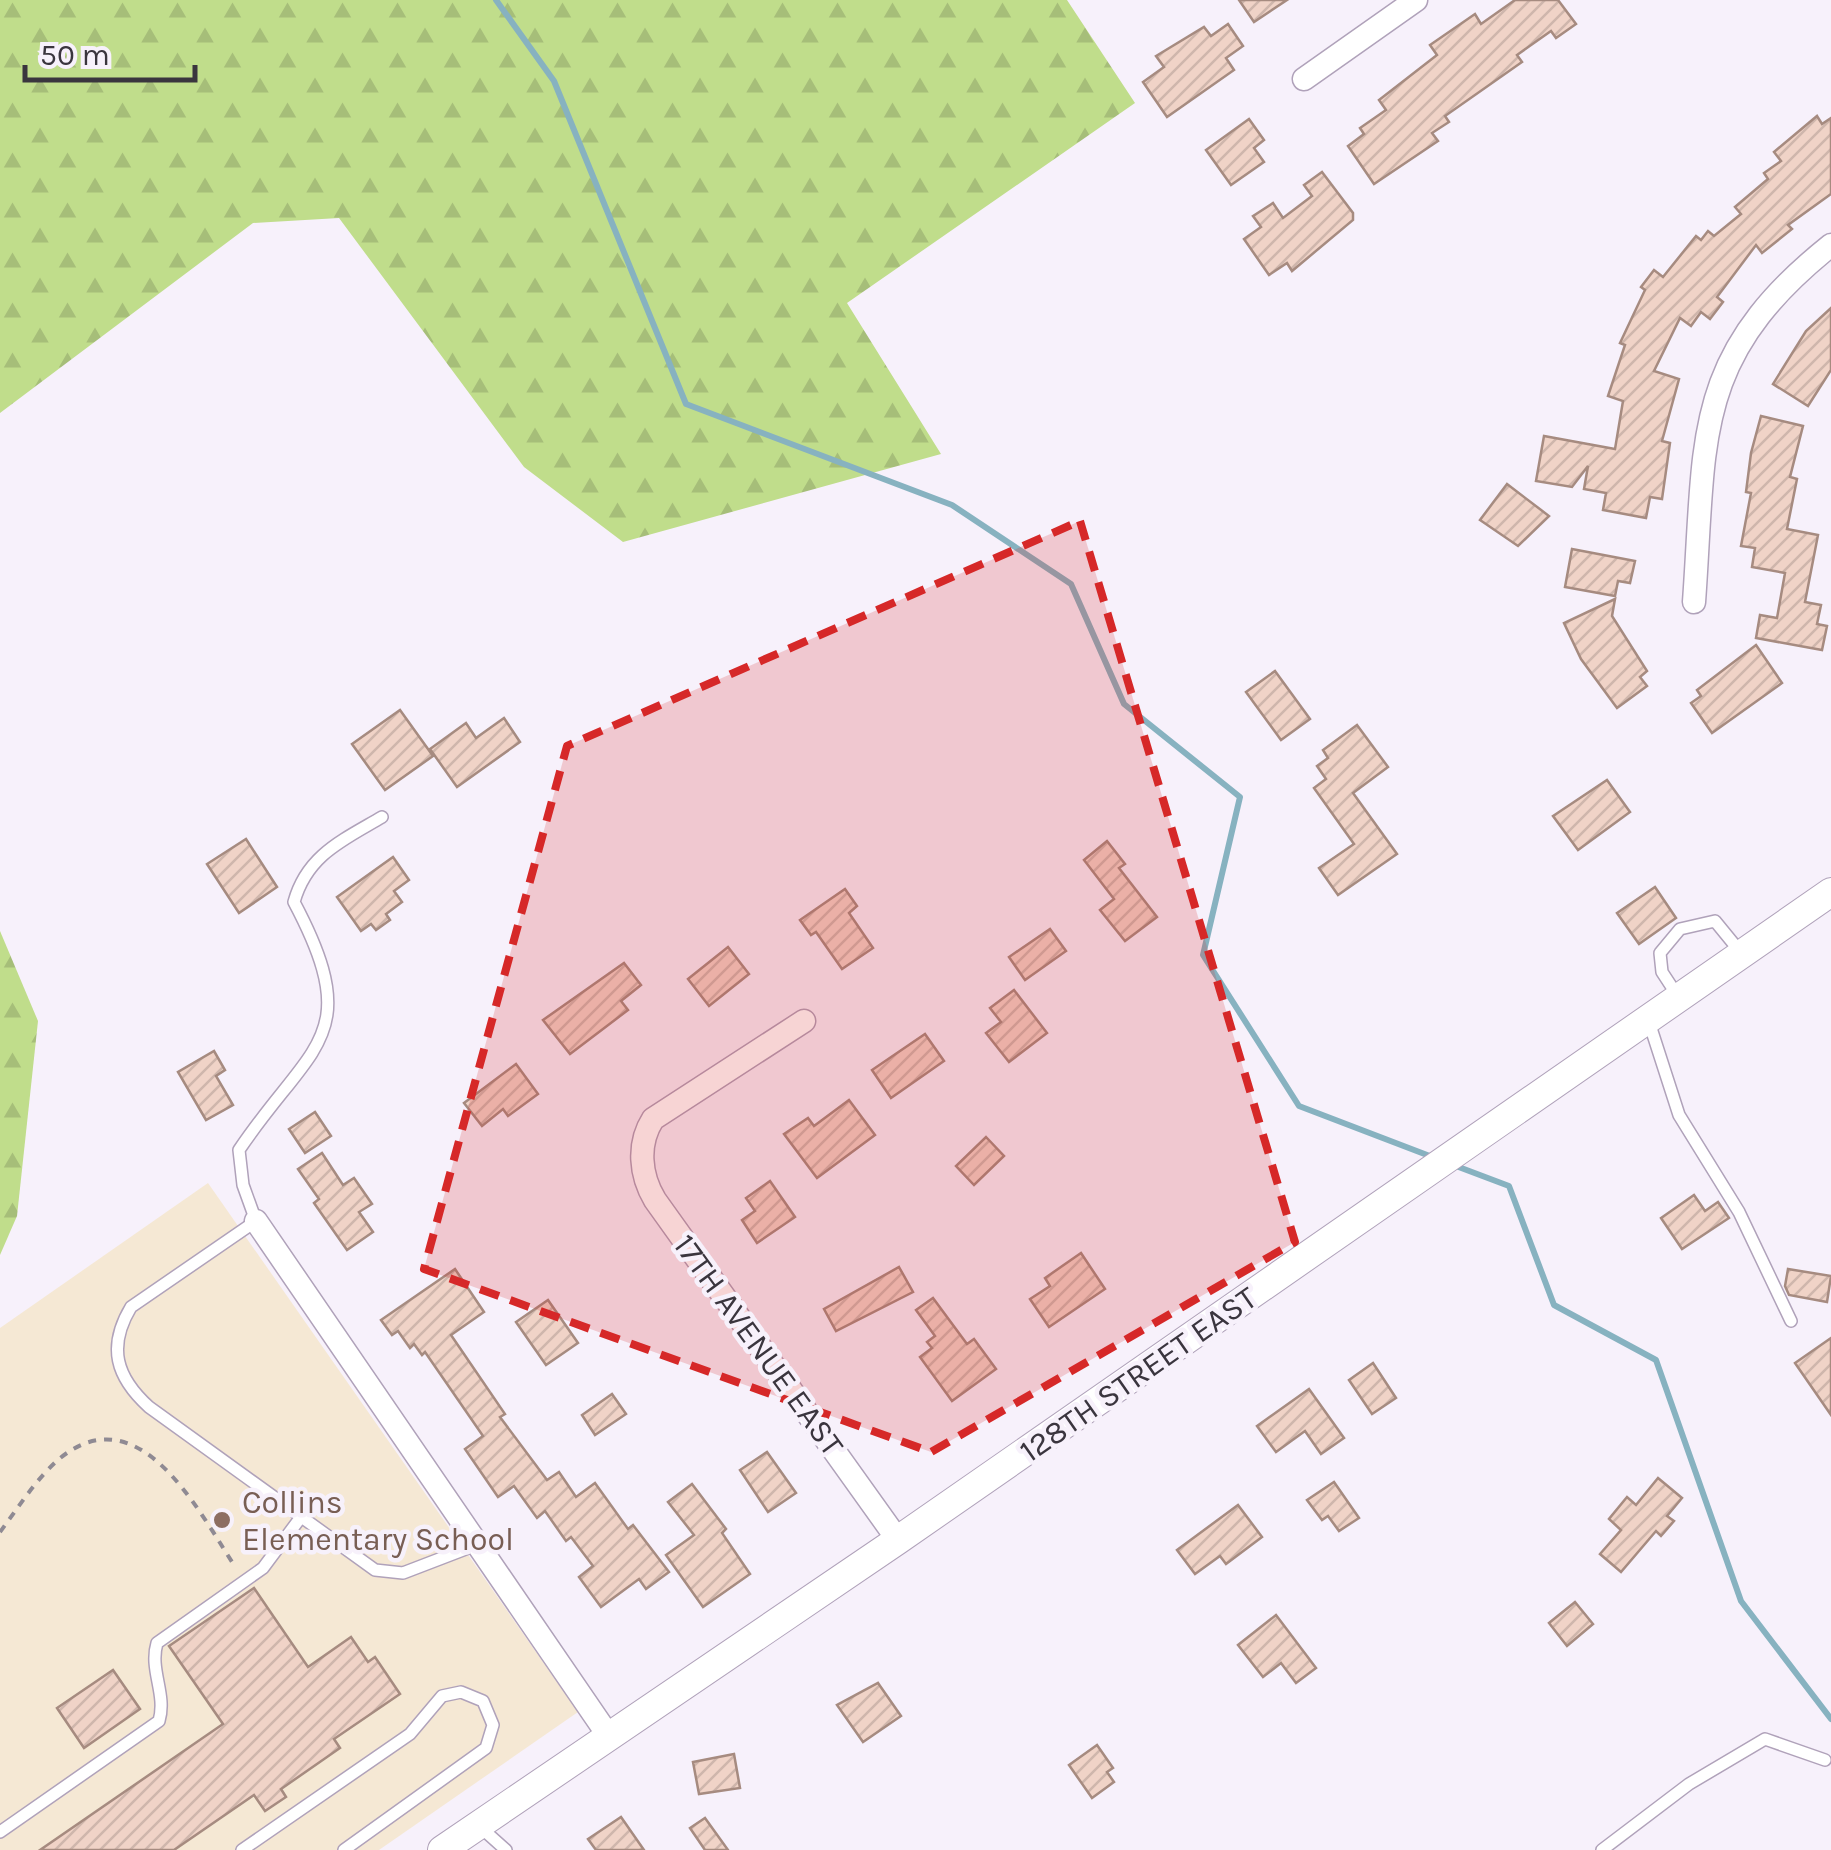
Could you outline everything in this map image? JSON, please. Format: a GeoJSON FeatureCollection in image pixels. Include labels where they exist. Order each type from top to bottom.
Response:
{"type":"FeatureCollection","features":[{"type":"Feature","properties":{"kind":"street"},"geometry":{"type":"LineString","coordinates":[[1304,80],[1416,0]]}},
{"type":"Feature","properties":{"kind":"street"},"geometry":{"type":"LineString","coordinates":[[1694,602],[1705,447],[1710,411],[1722,376],[1764,305],[1831,245]]}},
{"type":"Feature","properties":{"kind":"street","name":"128TH STREET EAST"},"geometry":{"type":"LineString","coordinates":[[442,1850],[898,1540],[1831,892]]}},
{"type":"Feature","properties":{"kind":"street","name":"17TH AVENUE EAST"},"geometry":{"type":"LineString","coordinates":[[804,1020],[653,1120],[644,1141],[648,1187],[898,1540]]}},
{"type":"Feature","properties":{"kind":"street"},"geometry":{"type":"LineString","coordinates":[[256,1221],[608,1735]]}},
{"type":"Feature","properties":{"kind":"lane"},"geometry":{"type":"LineString","coordinates":[[382,817],[317,856],[300,882],[294,902],[322,954],[328,1005],[324,1036],[307,1066],[274,1098],[239,1150],[243,1185],[256,1221],[131,1307],[118,1328],[116,1346],[120,1370],[133,1392],[386,1574],[419,1569],[476,1545]]}},
{"type":"Feature","properties":{"kind":"lane"},"geometry":{"type":"LineString","coordinates":[[1678,998],[1662,972],[1660,953],[1680,930],[1715,921],[1742,954]]}},
{"type":"Feature","properties":{"kind":"lane"},"geometry":{"type":"LineString","coordinates":[[1648,1019],[1678,1115],[1740,1212],[1791,1321]]}},
{"type":"Feature","properties":{"kind":"lane"},"geometry":{"type":"LineString","coordinates":[[0,1832],[148,1732],[163,1708],[153,1668],[156,1643],[264,1568],[302,1517]]}},
{"type":"Feature","properties":{"kind":"lane"},"geometry":{"type":"LineString","coordinates":[[242,1850],[410,1734],[442,1696],[461,1692],[483,1701],[494,1725],[486,1748],[344,1850]]}},
{"type":"Feature","properties":{"kind":"lane"},"geometry":{"type":"LineString","coordinates":[[1602,1850],[1689,1784],[1765,1738],[1826,1760]]}},
{"type":"Feature","properties":{"kind":"lane"},"geometry":{"type":"LineString","coordinates":[[478,1825],[506,1850]]}},
{"type":"Feature","properties":{"kind":"path"},"geometry":{"type":"LineString","coordinates":[[0,1532],[62,1457],[89,1444],[127,1443],[146,1451],[176,1480],[244,1581]]}},
{"type":"Feature","properties":{"kind":"highlighted area"},"geometry":{"type":"Polygon","coordinates":[[[1080,521],[1295,1242],[931,1452],[424,1269],[567,746],[1080,521]]]}},
{"type":"Feature","properties":{"kind":"shaded area","name":"Collins Elementary School"},"geometry":{"type":"Polygon","coordinates":[[[208,1183],[578,1712],[379,1850],[0,1850],[0,1328],[208,1183]]]}},
{"type":"Feature","properties":{"kind":"green space"},"geometry":{"type":"Polygon","coordinates":[[[0,0],[1067,0],[1135,103],[847,303],[941,454],[623,542],[524,467],[339,218],[253,223],[0,413],[0,0]]]}},
{"type":"Feature","properties":{"kind":"green space"},"geometry":{"type":"Polygon","coordinates":[[[0,931],[38,1021],[17,1216],[0,1255],[0,931]]]}},
{"type":"Feature","properties":{"kind":"building"},"geometry":{"type":"Polygon","coordinates":[[[1239,0],[1287,0],[1254,22],[1239,0]]]}},
{"type":"Feature","properties":{"kind":"building"},"geometry":{"type":"Polygon","coordinates":[[[1515,0],[1558,0],[1576,24],[1556,38],[1551,31],[1517,55],[1522,62],[1445,116],[1449,122],[1432,133],[1438,141],[1374,184],[1348,146],[1364,134],[1360,128],[1386,110],[1379,100],[1437,55],[1430,45],[1475,14],[1481,24],[1515,0]]]}},
{"type":"Feature","properties":{"kind":"building"},"geometry":{"type":"Polygon","coordinates":[[[1228,24],[1243,46],[1226,58],[1234,70],[1167,117],[1143,82],[1164,67],[1156,56],[1204,27],[1211,36],[1228,24]]]}},
{"type":"Feature","properties":{"kind":"building"},"geometry":{"type":"Polygon","coordinates":[[[1817,116],[1822,124],[1831,118],[1831,194],[1788,225],[1792,229],[1762,253],[1756,245],[1717,297],[1723,302],[1710,319],[1701,312],[1691,326],[1680,318],[1654,371],[1679,379],[1662,441],[1670,443],[1662,499],[1650,497],[1646,518],[1603,510],[1606,493],[1584,489],[1588,466],[1572,487],[1536,481],[1544,436],[1615,449],[1623,401],[1608,396],[1625,345],[1620,343],[1645,290],[1641,287],[1654,270],[1663,277],[1696,236],[1701,240],[1708,231],[1714,236],[1741,214],[1735,207],[1768,179],[1764,173],[1781,161],[1774,152],[1817,116]]]}},
{"type":"Feature","properties":{"kind":"building"},"geometry":{"type":"Polygon","coordinates":[[[1249,119],[1264,140],[1254,148],[1264,162],[1231,185],[1206,150],[1249,119]]]}},
{"type":"Feature","properties":{"kind":"building"},"geometry":{"type":"Polygon","coordinates":[[[1322,172],[1353,213],[1353,220],[1292,271],[1287,263],[1269,275],[1244,239],[1261,227],[1253,216],[1273,203],[1283,218],[1312,196],[1304,185],[1322,172]]]}},
{"type":"Feature","properties":{"kind":"building"},"geometry":{"type":"Polygon","coordinates":[[[1831,308],[1831,370],[1808,406],[1773,384],[1806,331],[1831,308]]]}},
{"type":"Feature","properties":{"kind":"building"},"geometry":{"type":"Polygon","coordinates":[[[1761,416],[1803,426],[1790,477],[1797,479],[1787,529],[1818,535],[1805,602],[1821,605],[1817,624],[1827,626],[1822,650],[1756,638],[1760,615],[1777,618],[1785,573],[1752,567],[1755,548],[1741,546],[1751,493],[1746,492],[1751,453],[1761,416]]]}},
{"type":"Feature","properties":{"kind":"building"},"geometry":{"type":"Polygon","coordinates":[[[1507,484],[1549,516],[1518,546],[1480,520],[1507,484]]]}},
{"type":"Feature","properties":{"kind":"building"},"geometry":{"type":"Polygon","coordinates":[[[1572,549],[1635,561],[1630,583],[1618,581],[1615,596],[1565,587],[1572,549]]]}},
{"type":"Feature","properties":{"kind":"building"},"geometry":{"type":"Polygon","coordinates":[[[1615,599],[1612,616],[1647,671],[1640,677],[1647,686],[1617,708],[1581,659],[1564,623],[1615,599]]]}},
{"type":"Feature","properties":{"kind":"building"},"geometry":{"type":"Polygon","coordinates":[[[1756,645],[1782,683],[1712,733],[1691,703],[1701,696],[1697,690],[1756,645]]]}},
{"type":"Feature","properties":{"kind":"building"},"geometry":{"type":"Polygon","coordinates":[[[1275,671],[1310,719],[1281,740],[1246,692],[1275,671]]]}},
{"type":"Feature","properties":{"kind":"building"},"geometry":{"type":"Polygon","coordinates":[[[400,710],[433,756],[385,790],[352,744],[400,710]]]}},
{"type":"Feature","properties":{"kind":"building"},"geometry":{"type":"Polygon","coordinates":[[[504,718],[520,742],[457,787],[430,749],[466,723],[476,738],[504,718]]]}},
{"type":"Feature","properties":{"kind":"building"},"geometry":{"type":"Polygon","coordinates":[[[1357,725],[1388,767],[1353,793],[1397,854],[1338,895],[1319,868],[1354,844],[1314,788],[1326,779],[1317,766],[1328,758],[1323,750],[1357,725]]]}},
{"type":"Feature","properties":{"kind":"building"},"geometry":{"type":"Polygon","coordinates":[[[1607,780],[1630,812],[1578,850],[1553,816],[1607,780]]]}},
{"type":"Feature","properties":{"kind":"building"},"geometry":{"type":"Polygon","coordinates":[[[246,839],[277,887],[239,913],[207,864],[246,839]]]}},
{"type":"Feature","properties":{"kind":"building"},"geometry":{"type":"Polygon","coordinates":[[[1107,841],[1125,864],[1119,868],[1157,917],[1125,941],[1100,910],[1114,899],[1084,860],[1107,841]]]}},
{"type":"Feature","properties":{"kind":"building"},"geometry":{"type":"Polygon","coordinates":[[[393,857],[409,880],[394,891],[402,902],[386,914],[390,920],[376,930],[371,924],[361,931],[337,897],[393,857]]]}},
{"type":"Feature","properties":{"kind":"building"},"geometry":{"type":"Polygon","coordinates":[[[1655,887],[1676,918],[1639,944],[1617,913],[1655,887]]]}},
{"type":"Feature","properties":{"kind":"building"},"geometry":{"type":"Polygon","coordinates":[[[845,889],[857,906],[849,913],[873,948],[842,969],[816,932],[811,935],[800,920],[845,889]]]}},
{"type":"Feature","properties":{"kind":"building"},"geometry":{"type":"Polygon","coordinates":[[[1050,929],[1066,951],[1025,980],[1009,957],[1050,929]]]}},
{"type":"Feature","properties":{"kind":"building"},"geometry":{"type":"Polygon","coordinates":[[[728,947],[749,974],[709,1006],[688,979],[728,947]]]}},
{"type":"Feature","properties":{"kind":"building"},"geometry":{"type":"Polygon","coordinates":[[[624,963],[641,985],[621,1001],[628,1010],[570,1054],[543,1020],[624,963]]]}},
{"type":"Feature","properties":{"kind":"building"},"geometry":{"type":"Polygon","coordinates":[[[1014,990],[1047,1033],[1009,1062],[986,1033],[1001,1022],[990,1008],[1014,990]]]}},
{"type":"Feature","properties":{"kind":"building"},"geometry":{"type":"Polygon","coordinates":[[[925,1034],[944,1061],[891,1098],[872,1070],[925,1034]]]}},
{"type":"Feature","properties":{"kind":"building"},"geometry":{"type":"Polygon","coordinates":[[[214,1051],[225,1070],[216,1076],[233,1105],[206,1120],[178,1072],[214,1051]]]}},
{"type":"Feature","properties":{"kind":"building"},"geometry":{"type":"Polygon","coordinates":[[[516,1064],[538,1094],[508,1116],[503,1109],[482,1126],[464,1103],[516,1064]]]}},
{"type":"Feature","properties":{"kind":"building"},"geometry":{"type":"Polygon","coordinates":[[[849,1100],[875,1135],[817,1178],[784,1134],[808,1118],[814,1126],[849,1100]]]}},
{"type":"Feature","properties":{"kind":"building"},"geometry":{"type":"Polygon","coordinates":[[[315,1112],[331,1136],[305,1153],[289,1129],[315,1112]]]}},
{"type":"Feature","properties":{"kind":"building"},"geometry":{"type":"Polygon","coordinates":[[[986,1137],[1004,1156],[974,1185],[956,1166],[986,1137]]]}},
{"type":"Feature","properties":{"kind":"building"},"geometry":{"type":"Polygon","coordinates":[[[322,1153],[343,1185],[354,1178],[372,1204],[359,1212],[373,1232],[347,1250],[314,1203],[319,1199],[298,1169],[322,1153]]]}},
{"type":"Feature","properties":{"kind":"building"},"geometry":{"type":"Polygon","coordinates":[[[770,1181],[795,1217],[757,1243],[742,1220],[755,1211],[746,1198],[770,1181]]]}},
{"type":"Feature","properties":{"kind":"building"},"geometry":{"type":"Polygon","coordinates":[[[1694,1195],[1705,1211],[1718,1202],[1729,1218],[1682,1249],[1661,1218],[1694,1195]]]}},
{"type":"Feature","properties":{"kind":"building"},"geometry":{"type":"Polygon","coordinates":[[[1081,1253],[1105,1289],[1049,1327],[1030,1299],[1050,1286],[1045,1278],[1081,1253]]]}},
{"type":"Feature","properties":{"kind":"building"},"geometry":{"type":"Polygon","coordinates":[[[899,1267],[913,1292],[836,1331],[824,1309],[899,1267]]]}},
{"type":"Feature","properties":{"kind":"building"},"geometry":{"type":"Polygon","coordinates":[[[455,1269],[484,1312],[451,1335],[505,1414],[500,1417],[547,1480],[559,1472],[576,1497],[595,1483],[628,1529],[633,1525],[669,1572],[646,1589],[639,1579],[601,1607],[579,1577],[593,1566],[571,1537],[566,1541],[545,1511],[537,1518],[514,1486],[498,1497],[465,1449],[483,1436],[425,1352],[422,1355],[414,1344],[410,1348],[398,1331],[392,1335],[381,1320],[455,1269]]]}},
{"type":"Feature","properties":{"kind":"building"},"geometry":{"type":"Polygon","coordinates":[[[1788,1269],[1831,1276],[1827,1302],[1789,1295],[1785,1286],[1788,1269]]]}},
{"type":"Feature","properties":{"kind":"building"},"geometry":{"type":"Polygon","coordinates":[[[933,1298],[967,1344],[974,1339],[996,1369],[952,1401],[920,1357],[932,1348],[927,1342],[935,1336],[916,1310],[933,1298]]]}},
{"type":"Feature","properties":{"kind":"building"},"geometry":{"type":"Polygon","coordinates":[[[548,1300],[578,1343],[546,1365],[516,1322],[548,1300]]]}},
{"type":"Feature","properties":{"kind":"building"},"geometry":{"type":"Polygon","coordinates":[[[1831,1338],[1831,1415],[1795,1363],[1831,1338]]]}},
{"type":"Feature","properties":{"kind":"building"},"geometry":{"type":"Polygon","coordinates":[[[1373,1363],[1396,1398],[1372,1414],[1349,1380],[1373,1363]]]}},
{"type":"Feature","properties":{"kind":"building"},"geometry":{"type":"Polygon","coordinates":[[[1309,1389],[1344,1438],[1321,1454],[1305,1431],[1276,1452],[1257,1426],[1309,1389]]]}},
{"type":"Feature","properties":{"kind":"building"},"geometry":{"type":"Polygon","coordinates":[[[612,1394],[626,1414],[595,1435],[582,1415],[612,1394]]]}},
{"type":"Feature","properties":{"kind":"building"},"geometry":{"type":"Polygon","coordinates":[[[767,1452],[796,1493],[768,1512],[740,1470],[767,1452]]]}},
{"type":"Feature","properties":{"kind":"building"},"geometry":{"type":"Polygon","coordinates":[[[1658,1478],[1682,1498],[1667,1516],[1674,1521],[1661,1536],[1656,1531],[1621,1572],[1600,1554],[1621,1530],[1609,1519],[1627,1497],[1636,1505],[1658,1478]]]}},
{"type":"Feature","properties":{"kind":"building"},"geometry":{"type":"Polygon","coordinates":[[[1334,1482],[1359,1518],[1339,1531],[1328,1516],[1322,1520],[1307,1500],[1334,1482]]]}},
{"type":"Feature","properties":{"kind":"building"},"geometry":{"type":"Polygon","coordinates":[[[692,1484],[726,1529],[722,1533],[750,1574],[703,1607],[666,1555],[694,1535],[668,1502],[692,1484]]]}},
{"type":"Feature","properties":{"kind":"building"},"geometry":{"type":"Polygon","coordinates":[[[1238,1505],[1262,1537],[1226,1564],[1220,1556],[1195,1574],[1177,1550],[1238,1505]]]}},
{"type":"Feature","properties":{"kind":"building"},"geometry":{"type":"Polygon","coordinates":[[[254,1588],[308,1667],[351,1637],[368,1662],[375,1657],[400,1694],[334,1739],[340,1748],[281,1789],[286,1797],[265,1811],[254,1795],[174,1850],[40,1850],[223,1724],[169,1646],[254,1588]]]}},
{"type":"Feature","properties":{"kind":"building"},"geometry":{"type":"Polygon","coordinates":[[[1575,1602],[1593,1624],[1567,1646],[1549,1623],[1575,1602]]]}},
{"type":"Feature","properties":{"kind":"building"},"geometry":{"type":"Polygon","coordinates":[[[1276,1615],[1316,1668],[1296,1683],[1281,1663],[1263,1677],[1238,1645],[1276,1615]]]}},
{"type":"Feature","properties":{"kind":"building"},"geometry":{"type":"Polygon","coordinates":[[[113,1670],[140,1709],[84,1748],[57,1708],[113,1670]]]}},
{"type":"Feature","properties":{"kind":"building"},"geometry":{"type":"Polygon","coordinates":[[[878,1683],[901,1716],[863,1742],[837,1705],[878,1683]]]}},
{"type":"Feature","properties":{"kind":"building"},"geometry":{"type":"Polygon","coordinates":[[[1097,1745],[1113,1768],[1107,1772],[1114,1782],[1092,1798],[1069,1765],[1097,1745]]]}},
{"type":"Feature","properties":{"kind":"building"},"geometry":{"type":"Polygon","coordinates":[[[734,1754],[740,1788],[699,1794],[693,1762],[734,1754]]]}},
{"type":"Feature","properties":{"kind":"building"},"geometry":{"type":"Polygon","coordinates":[[[621,1817],[644,1850],[596,1850],[588,1839],[621,1817]]]}},
{"type":"Feature","properties":{"kind":"building"},"geometry":{"type":"Polygon","coordinates":[[[705,1818],[728,1850],[705,1850],[690,1828],[705,1818]]]}},
{"type":"Feature","properties":{"kind":"waterway"},"geometry":{"type":"LineString","coordinates":[[496,0],[554,81],[686,404],[952,505],[1071,584],[1124,704],[1240,797],[1203,955],[1299,1106],[1435,1158]]}},
{"type":"Feature","properties":{"kind":"waterway"},"geometry":{"type":"LineString","coordinates":[[1456,1166],[1509,1186],[1554,1305],[1656,1360],[1741,1601],[1831,1719]]}},
{"type":"Feature","properties":{"kind":"place","name":"Collins Elementary School"},"geometry":{"type":"Point","coordinates":[222,1520]}}]}
